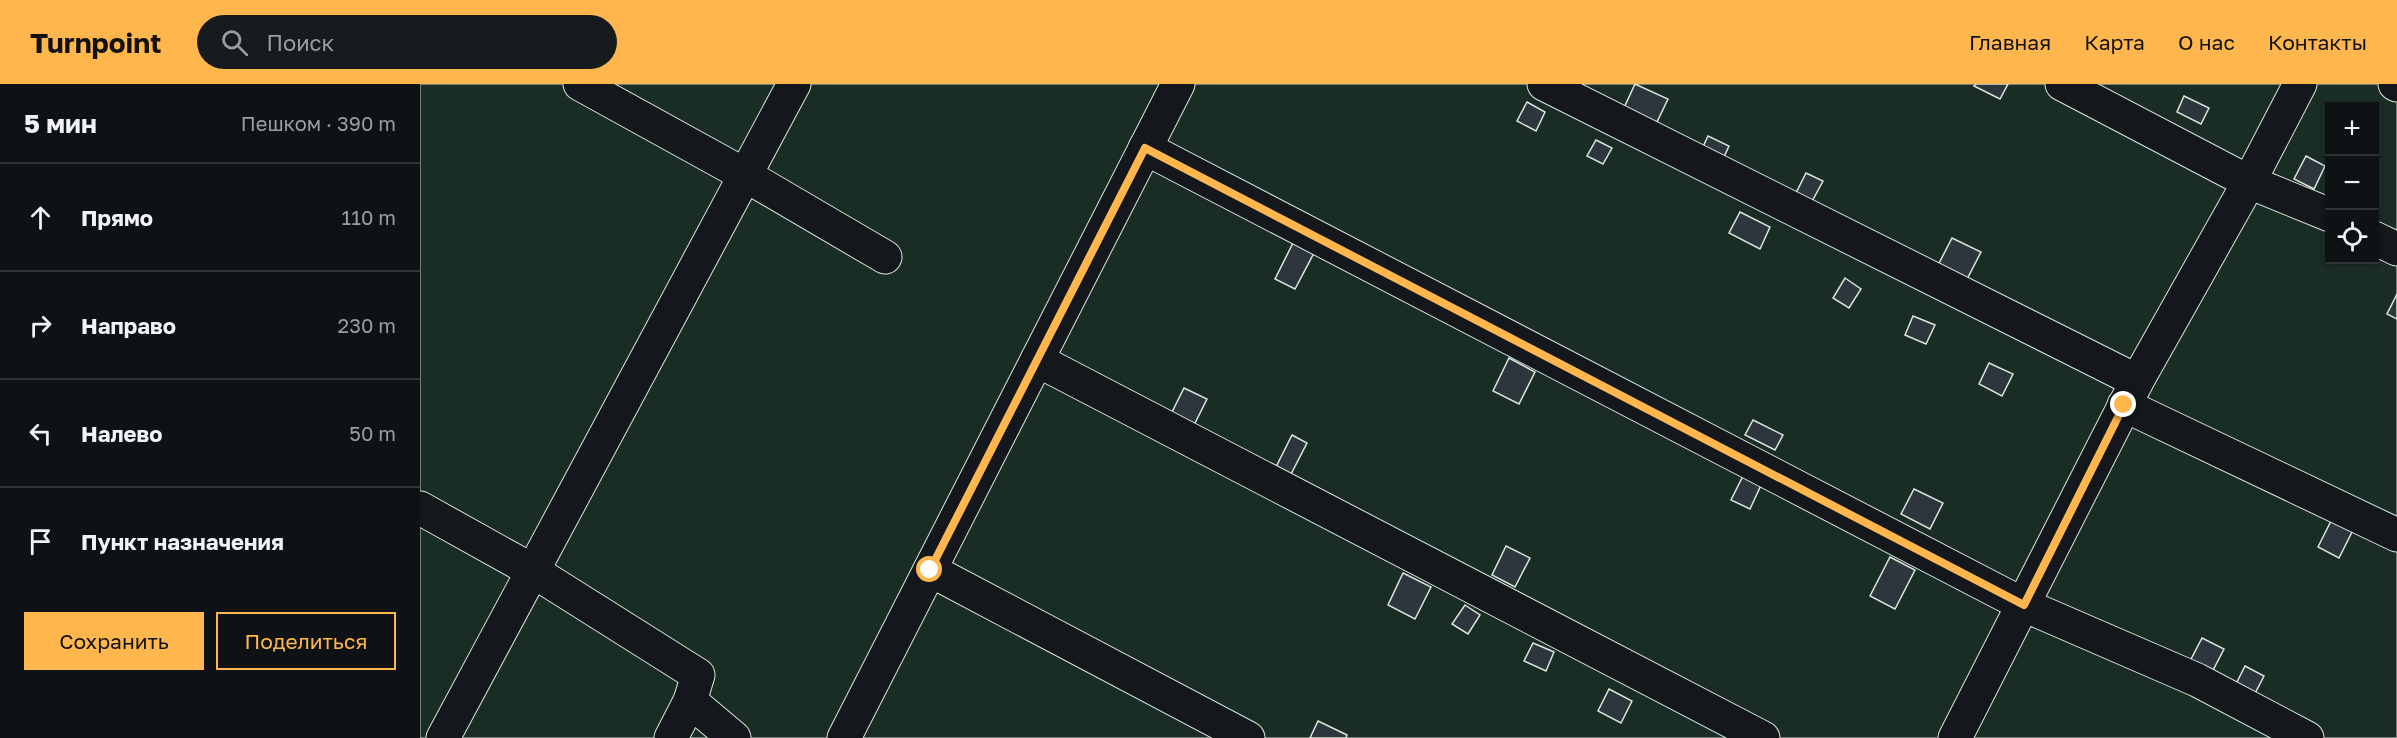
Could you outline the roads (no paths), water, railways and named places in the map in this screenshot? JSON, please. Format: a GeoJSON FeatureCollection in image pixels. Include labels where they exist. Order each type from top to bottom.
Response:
{"type":"FeatureCollection","features":[{"type":"Feature","properties":{"kind":"street"},"geometry":{"type":"LineString","coordinates":[[580,84],[745,175],[885,257]]}},
{"type":"Feature","properties":{"kind":"street"},"geometry":{"type":"LineString","coordinates":[[443,738],[794,84]]}},
{"type":"Feature","properties":{"kind":"street"},"geometry":{"type":"LineString","coordinates":[[844,738],[1178,84]]}},
{"type":"Feature","properties":{"kind":"street"},"geometry":{"type":"LineString","coordinates":[[1544,84],[2397,535]]}},
{"type":"Feature","properties":{"kind":"street"},"geometry":{"type":"LineString","coordinates":[[2062,84],[2249,182],[2325,213]]}},
{"type":"Feature","properties":{"kind":"street"},"geometry":{"type":"LineString","coordinates":[[1955,738],[2131,393],[2249,182],[2300,84]]}},
{"type":"Feature","properties":{"kind":"street"},"geometry":{"type":"LineString","coordinates":[[1145,148],[2024,605],[2197,680],[2307,738]]}},
{"type":"Feature","properties":{"kind":"street"},"geometry":{"type":"LineString","coordinates":[[2379,240],[2397,249]]}},
{"type":"Feature","properties":{"kind":"street"},"geometry":{"type":"LineString","coordinates":[[1037,360],[1763,738]]}},
{"type":"Feature","properties":{"kind":"street"},"geometry":{"type":"LineString","coordinates":[[420,508],[533,571],[698,675],[690,701],[670,738]]}},
{"type":"Feature","properties":{"kind":"street"},"geometry":{"type":"LineString","coordinates":[[930,570],[1248,738]]}},
{"type":"Feature","properties":{"kind":"street"},"geometry":{"type":"LineString","coordinates":[[690,701],[734,738]]}}]}
